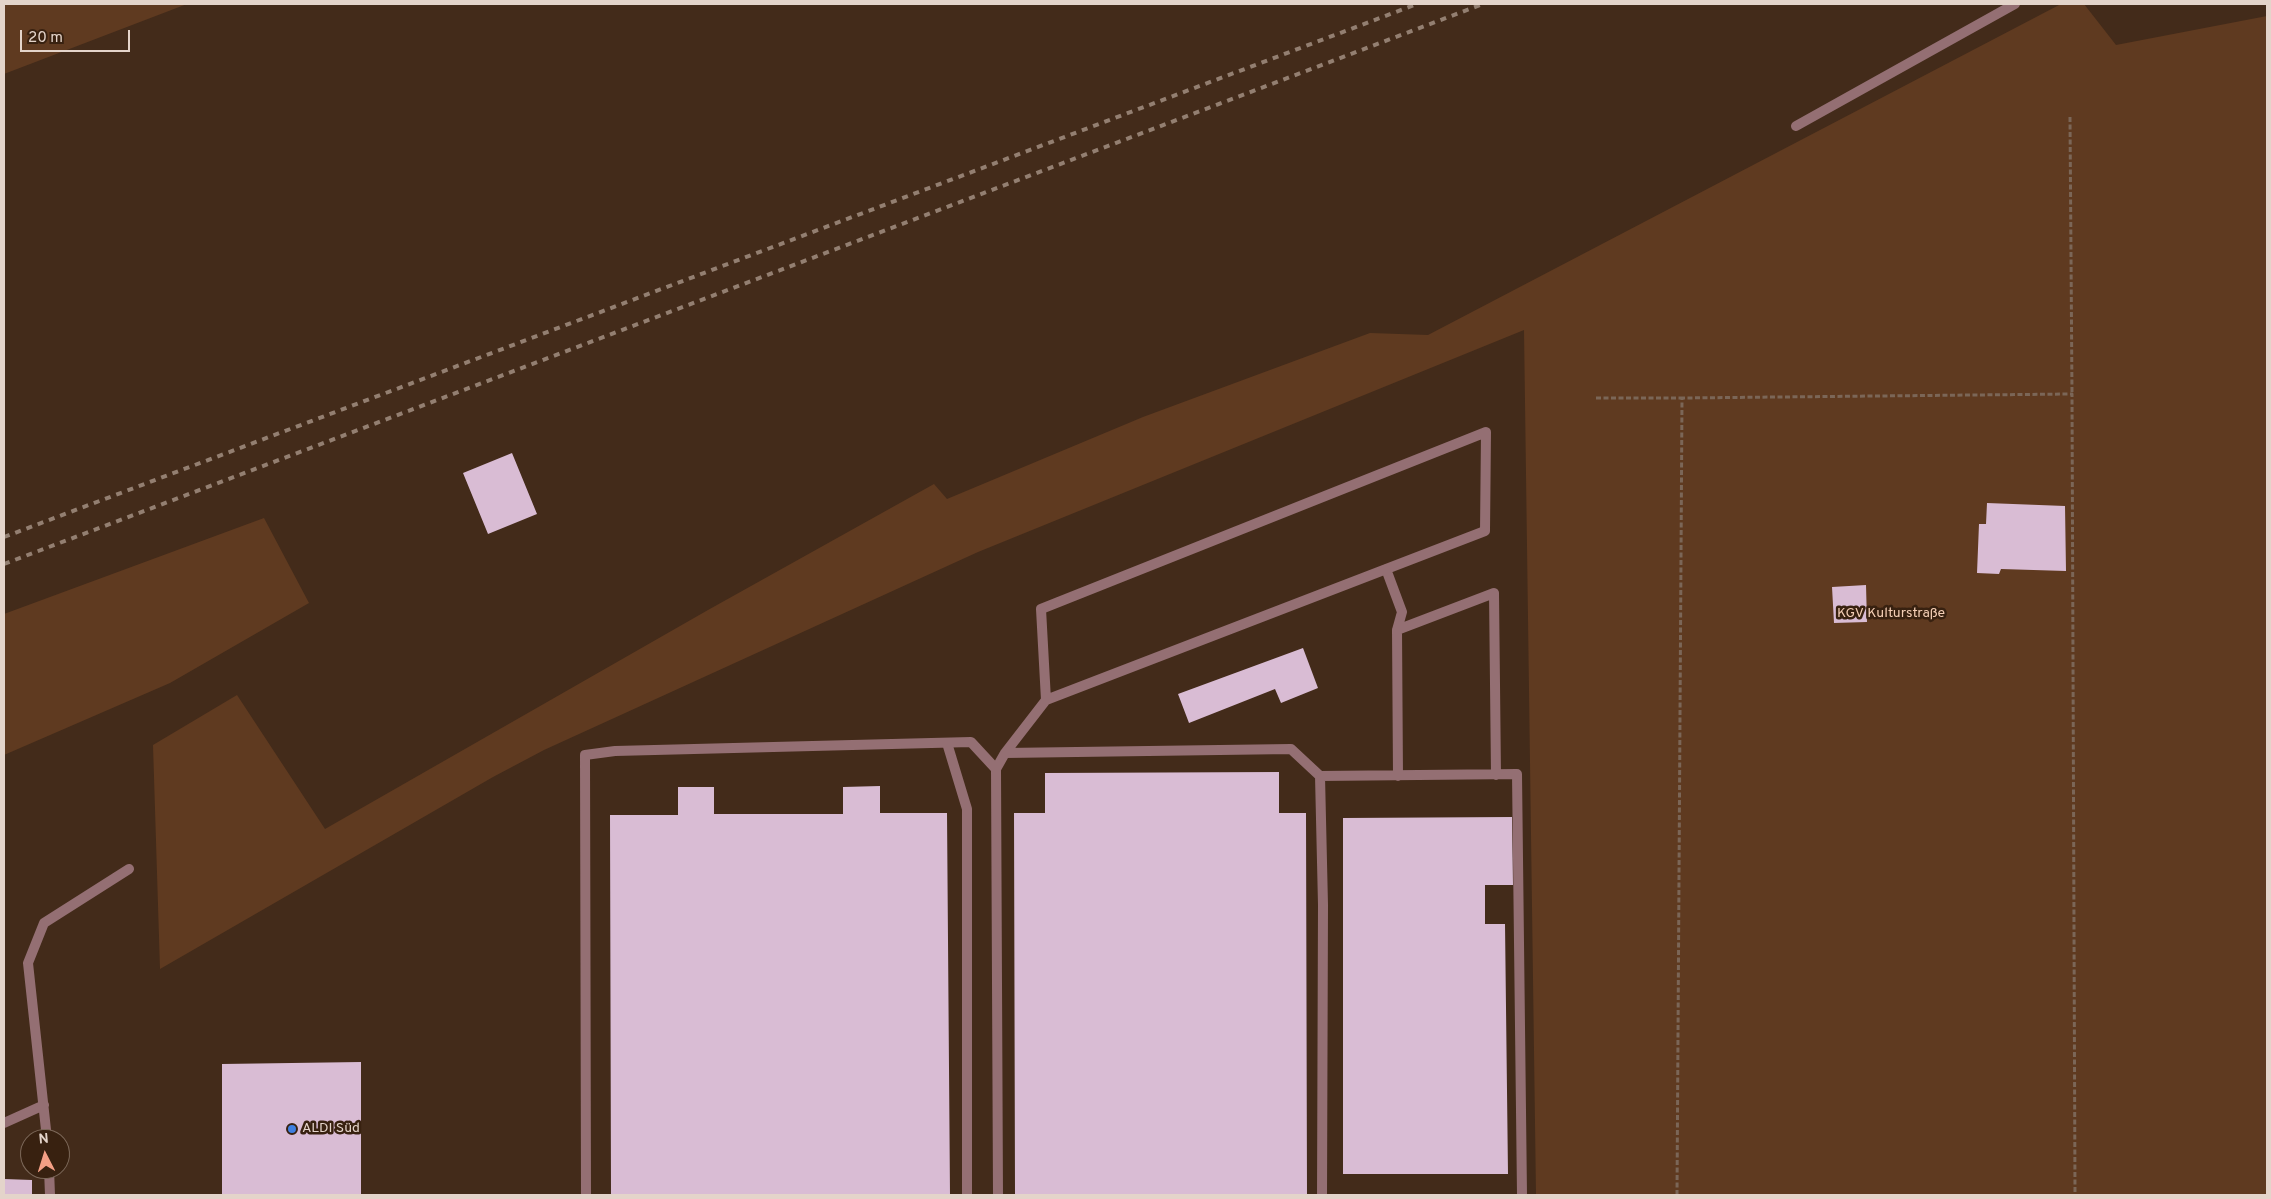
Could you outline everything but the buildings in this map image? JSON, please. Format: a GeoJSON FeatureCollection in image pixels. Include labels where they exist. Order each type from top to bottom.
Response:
{"type":"FeatureCollection","features":[{"type":"Feature","properties":{"kind":"lane"},"geometry":{"type":"LineString","coordinates":[[1796,126],[2015,4]]}},
{"type":"Feature","properties":{"kind":"lane"},"geometry":{"type":"LineString","coordinates":[[998,1195],[996,770],[1005,753],[1046,700],[1485,530],[1486,432],[1041,610],[1046,700]]}},
{"type":"Feature","properties":{"kind":"lane"},"geometry":{"type":"LineString","coordinates":[[1386,569],[1402,612],[1397,630],[1398,776]]}},
{"type":"Feature","properties":{"kind":"lane"},"geometry":{"type":"LineString","coordinates":[[1397,630],[1494,593],[1496,775]]}},
{"type":"Feature","properties":{"kind":"lane"},"geometry":{"type":"LineString","coordinates":[[586,1195],[585,756],[615,751],[971,742],[996,770]]}},
{"type":"Feature","properties":{"kind":"lane"},"geometry":{"type":"LineString","coordinates":[[947,743],[967,809],[968,1195]]}},
{"type":"Feature","properties":{"kind":"lane"},"geometry":{"type":"LineString","coordinates":[[1005,753],[1291,749],[1320,776],[1517,774],[1522,1195]]}},
{"type":"Feature","properties":{"kind":"lane"},"geometry":{"type":"LineString","coordinates":[[1320,776],[1323,905],[1322,1195]]}},
{"type":"Feature","properties":{"kind":"lane"},"geometry":{"type":"LineString","coordinates":[[45,1129],[28,963],[44,923],[129,869]]}},
{"type":"Feature","properties":{"kind":"lane"},"geometry":{"type":"LineString","coordinates":[[4,1123],[44,1105]]}},
{"type":"Feature","properties":{"kind":"lane"},"geometry":{"type":"LineString","coordinates":[[49,1179],[50,1195]]}},
{"type":"Feature","properties":{"kind":"path"},"geometry":{"type":"LineString","coordinates":[[2070,117],[2075,1195]]}},
{"type":"Feature","properties":{"kind":"path"},"geometry":{"type":"LineString","coordinates":[[1596,398],[2072,394]]}},
{"type":"Feature","properties":{"kind":"path"},"geometry":{"type":"LineString","coordinates":[[1677,1195],[1682,398]]}},
{"type":"Feature","properties":{"kind":"green space"},"geometry":{"type":"Polygon","coordinates":[[[4,4],[187,4],[4,74],[4,4]]]}},
{"type":"Feature","properties":{"kind":"green space","name":"KGV Kulturstraße"},"geometry":{"type":"Polygon","coordinates":[[[2061,4],[2084,4],[2116,45],[2267,16],[2267,1195],[1536,1195],[1524,330],[978,552],[544,750],[493,777],[160,969],[153,745],[237,695],[325,829],[708,610],[934,484],[947,499],[1143,417],[1370,333],[1428,335],[2061,4]]]}},
{"type":"Feature","properties":{"kind":"green space"},"geometry":{"type":"Polygon","coordinates":[[[264,518],[309,603],[170,683],[4,755],[4,614],[264,518]]]}},
{"type":"Feature","properties":{"kind":"railway"},"geometry":{"type":"LineString","coordinates":[[4,537],[1417,4]]}},
{"type":"Feature","properties":{"kind":"railway"},"geometry":{"type":"LineString","coordinates":[[4,564],[1483,4]]}},
{"type":"Feature","properties":{"kind":"place","name":"ALDI Süd"},"geometry":{"type":"Point","coordinates":[292,1129]}}]}
